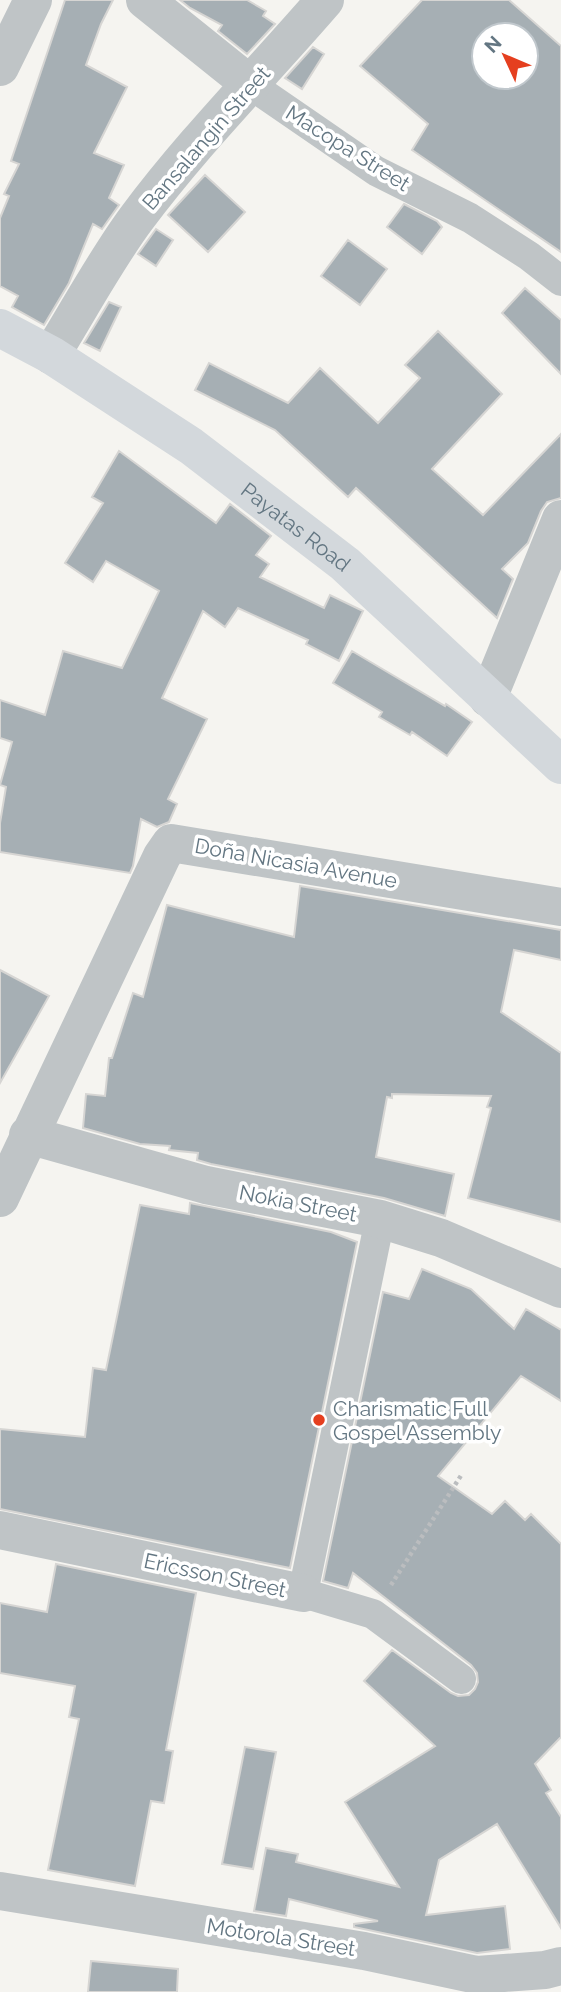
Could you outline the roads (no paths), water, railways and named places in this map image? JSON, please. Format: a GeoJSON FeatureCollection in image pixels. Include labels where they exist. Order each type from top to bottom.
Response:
{"type":"FeatureCollection","features":[{"type":"Feature","properties":{"kind":"main road","name":"Payatas Road"},"geometry":{"type":"LineString","coordinates":[[0,328],[51,355],[191,446],[345,564],[561,765]]}},
{"type":"Feature","properties":{"kind":"street"},"geometry":{"type":"LineString","coordinates":[[0,67],[33,0]]}},
{"type":"Feature","properties":{"kind":"street","name":"Macopa Street"},"geometry":{"type":"LineString","coordinates":[[145,0],[251,85],[376,171],[470,218],[529,256],[561,281]]}},
{"type":"Feature","properties":{"kind":"street","name":"Bansalangin Street"},"geometry":{"type":"LineString","coordinates":[[51,355],[135,220],[193,148],[325,0]]}},
{"type":"Feature","properties":{"kind":"street"},"geometry":{"type":"LineString","coordinates":[[488,698],[561,519]]}},
{"type":"Feature","properties":{"kind":"street","name":"Doña Nicasia Avenue"},"geometry":{"type":"LineString","coordinates":[[0,1198],[162,856],[171,843],[561,908]]}},
{"type":"Feature","properties":{"kind":"street","name":"Nokia Street"},"geometry":{"type":"LineString","coordinates":[[29,1135],[206,1185],[380,1219],[441,1238],[561,1289]]}},
{"type":"Feature","properties":{"kind":"street","name":"Ericsson Street"},"geometry":{"type":"LineString","coordinates":[[0,1530],[303,1593],[380,1219]]}},
{"type":"Feature","properties":{"kind":"street"},"geometry":{"type":"LineString","coordinates":[[303,1593],[373,1614],[461,1679]]}},
{"type":"Feature","properties":{"kind":"street","name":"Motorola Street"},"geometry":{"type":"LineString","coordinates":[[0,1891],[365,1951],[477,1975],[545,1970],[561,1966]]}},
{"type":"Feature","properties":{"kind":"place","name":"Charismatic Full Gospel Assembly"},"geometry":{"type":"Point","coordinates":[319,1420]}}]}
